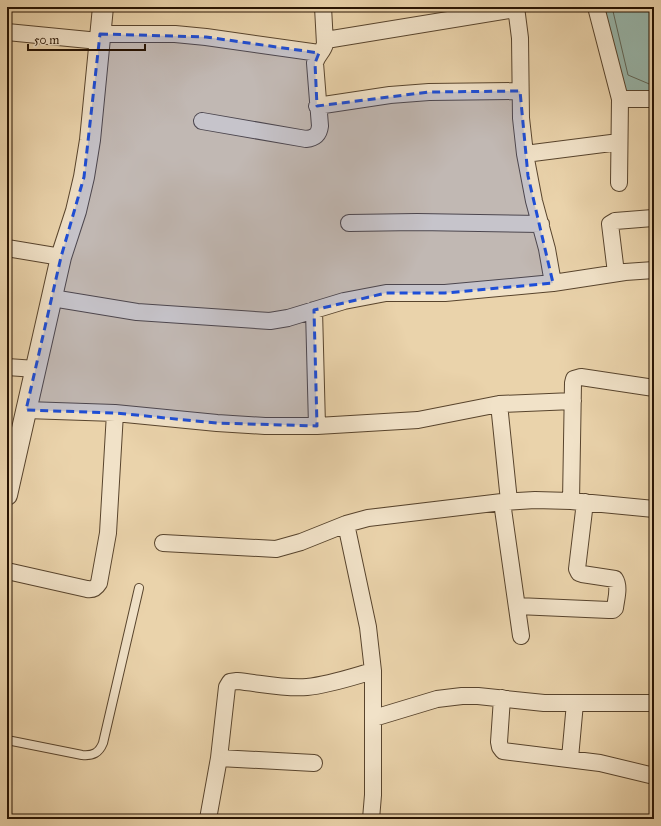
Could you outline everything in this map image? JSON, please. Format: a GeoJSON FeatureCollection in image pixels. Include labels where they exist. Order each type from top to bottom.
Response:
{"type":"FeatureCollection","features":[{"type":"Feature","properties":{"kind":"street"},"geometry":{"type":"LineString","coordinates":[[7,495],[61,257],[76,211],[84,177],[90,140],[103,7]]}},
{"type":"Feature","properties":{"kind":"street"},"geometry":{"type":"LineString","coordinates":[[202,122],[311,139],[317,135],[319,131],[315,63],[322,47],[323,7]]}},
{"type":"Feature","properties":{"kind":"street"},"geometry":{"type":"LineString","coordinates":[[596,7],[620,99],[619,184]]}},
{"type":"Feature","properties":{"kind":"street"},"geometry":{"type":"LineString","coordinates":[[7,32],[100,37],[175,34],[322,47],[516,8],[520,38],[521,118],[534,201],[547,249],[553,283]]}},
{"type":"Feature","properties":{"kind":"street"},"geometry":{"type":"LineString","coordinates":[[318,106],[398,94],[429,92],[520,91]]}},
{"type":"Feature","properties":{"kind":"street"},"geometry":{"type":"LineString","coordinates":[[620,99],[654,99]]}},
{"type":"Feature","properties":{"kind":"street"},"geometry":{"type":"LineString","coordinates":[[526,154],[620,142]]}},
{"type":"Feature","properties":{"kind":"street"},"geometry":{"type":"LineString","coordinates":[[616,273],[610,224],[615,221],[653,218]]}},
{"type":"Feature","properties":{"kind":"street"},"geometry":{"type":"LineString","coordinates":[[349,223],[417,222],[541,224]]}},
{"type":"Feature","properties":{"kind":"street"},"geometry":{"type":"LineString","coordinates":[[7,248],[61,257]]}},
{"type":"Feature","properties":{"kind":"street"},"geometry":{"type":"LineString","coordinates":[[52,298],[137,312],[270,321],[288,318],[358,298],[386,293],[445,293],[553,283],[616,273],[654,270]]}},
{"type":"Feature","properties":{"kind":"street"},"geometry":{"type":"LineString","coordinates":[[314,310],[317,426]]}},
{"type":"Feature","properties":{"kind":"street"},"geometry":{"type":"LineString","coordinates":[[7,367],[36,369]]}},
{"type":"Feature","properties":{"kind":"street"},"geometry":{"type":"LineString","coordinates":[[517,606],[609,610],[615,608],[618,588],[615,580],[612,578],[582,574],[577,570],[578,502],[573,383],[574,379],[578,378],[654,388]]}},
{"type":"Feature","properties":{"kind":"street"},"geometry":{"type":"LineString","coordinates":[[26,410],[115,413],[217,424],[317,426],[418,420],[499,404],[573,401]]}},
{"type":"Feature","properties":{"kind":"street"},"geometry":{"type":"LineString","coordinates":[[499,404],[506,502],[521,636]]}},
{"type":"Feature","properties":{"kind":"street"},"geometry":{"type":"LineString","coordinates":[[7,571],[87,589],[94,589],[97,587],[108,533],[115,413]]}},
{"type":"Feature","properties":{"kind":"street"},"geometry":{"type":"LineString","coordinates":[[163,543],[276,549],[301,542],[346,524],[375,516],[506,502],[578,502],[654,509]]}},
{"type":"Feature","properties":{"kind":"street"},"geometry":{"type":"LineString","coordinates":[[346,524],[368,627],[373,671],[373,795],[371,819]]}},
{"type":"Feature","properties":{"kind":"street"},"geometry":{"type":"LineString","coordinates":[[208,819],[219,758],[227,687],[230,682],[237,680],[296,688],[329,683],[373,671]]}},
{"type":"Feature","properties":{"kind":"street"},"geometry":{"type":"LineString","coordinates":[[374,718],[422,703],[450,697],[478,696],[544,703],[654,702]]}},
{"type":"Feature","properties":{"kind":"street"},"geometry":{"type":"LineString","coordinates":[[502,698],[499,742],[502,750],[507,752],[570,758],[600,763],[654,776]]}},
{"type":"Feature","properties":{"kind":"street"},"geometry":{"type":"LineString","coordinates":[[570,758],[575,703]]}},
{"type":"Feature","properties":{"kind":"street"},"geometry":{"type":"LineString","coordinates":[[219,758],[314,764]]}},
{"type":"Feature","properties":{"kind":"lane"},"geometry":{"type":"LineString","coordinates":[[7,740],[82,755],[93,755],[98,753],[103,742],[139,588]]}},
{"type":"Feature","properties":{"kind":"highlighted area"},"geometry":{"type":"Polygon","coordinates":[[[100,34],[206,37],[319,53],[315,63],[317,106],[429,92],[520,91],[528,176],[553,283],[445,293],[386,293],[314,310],[317,426],[217,423],[115,413],[26,410],[61,257],[84,177],[100,34]]]}},
{"type":"Feature","properties":{"kind":"water"},"geometry":{"type":"Polygon","coordinates":[[[597,7],[654,7],[654,102],[615,87],[597,7]]]}}]}
